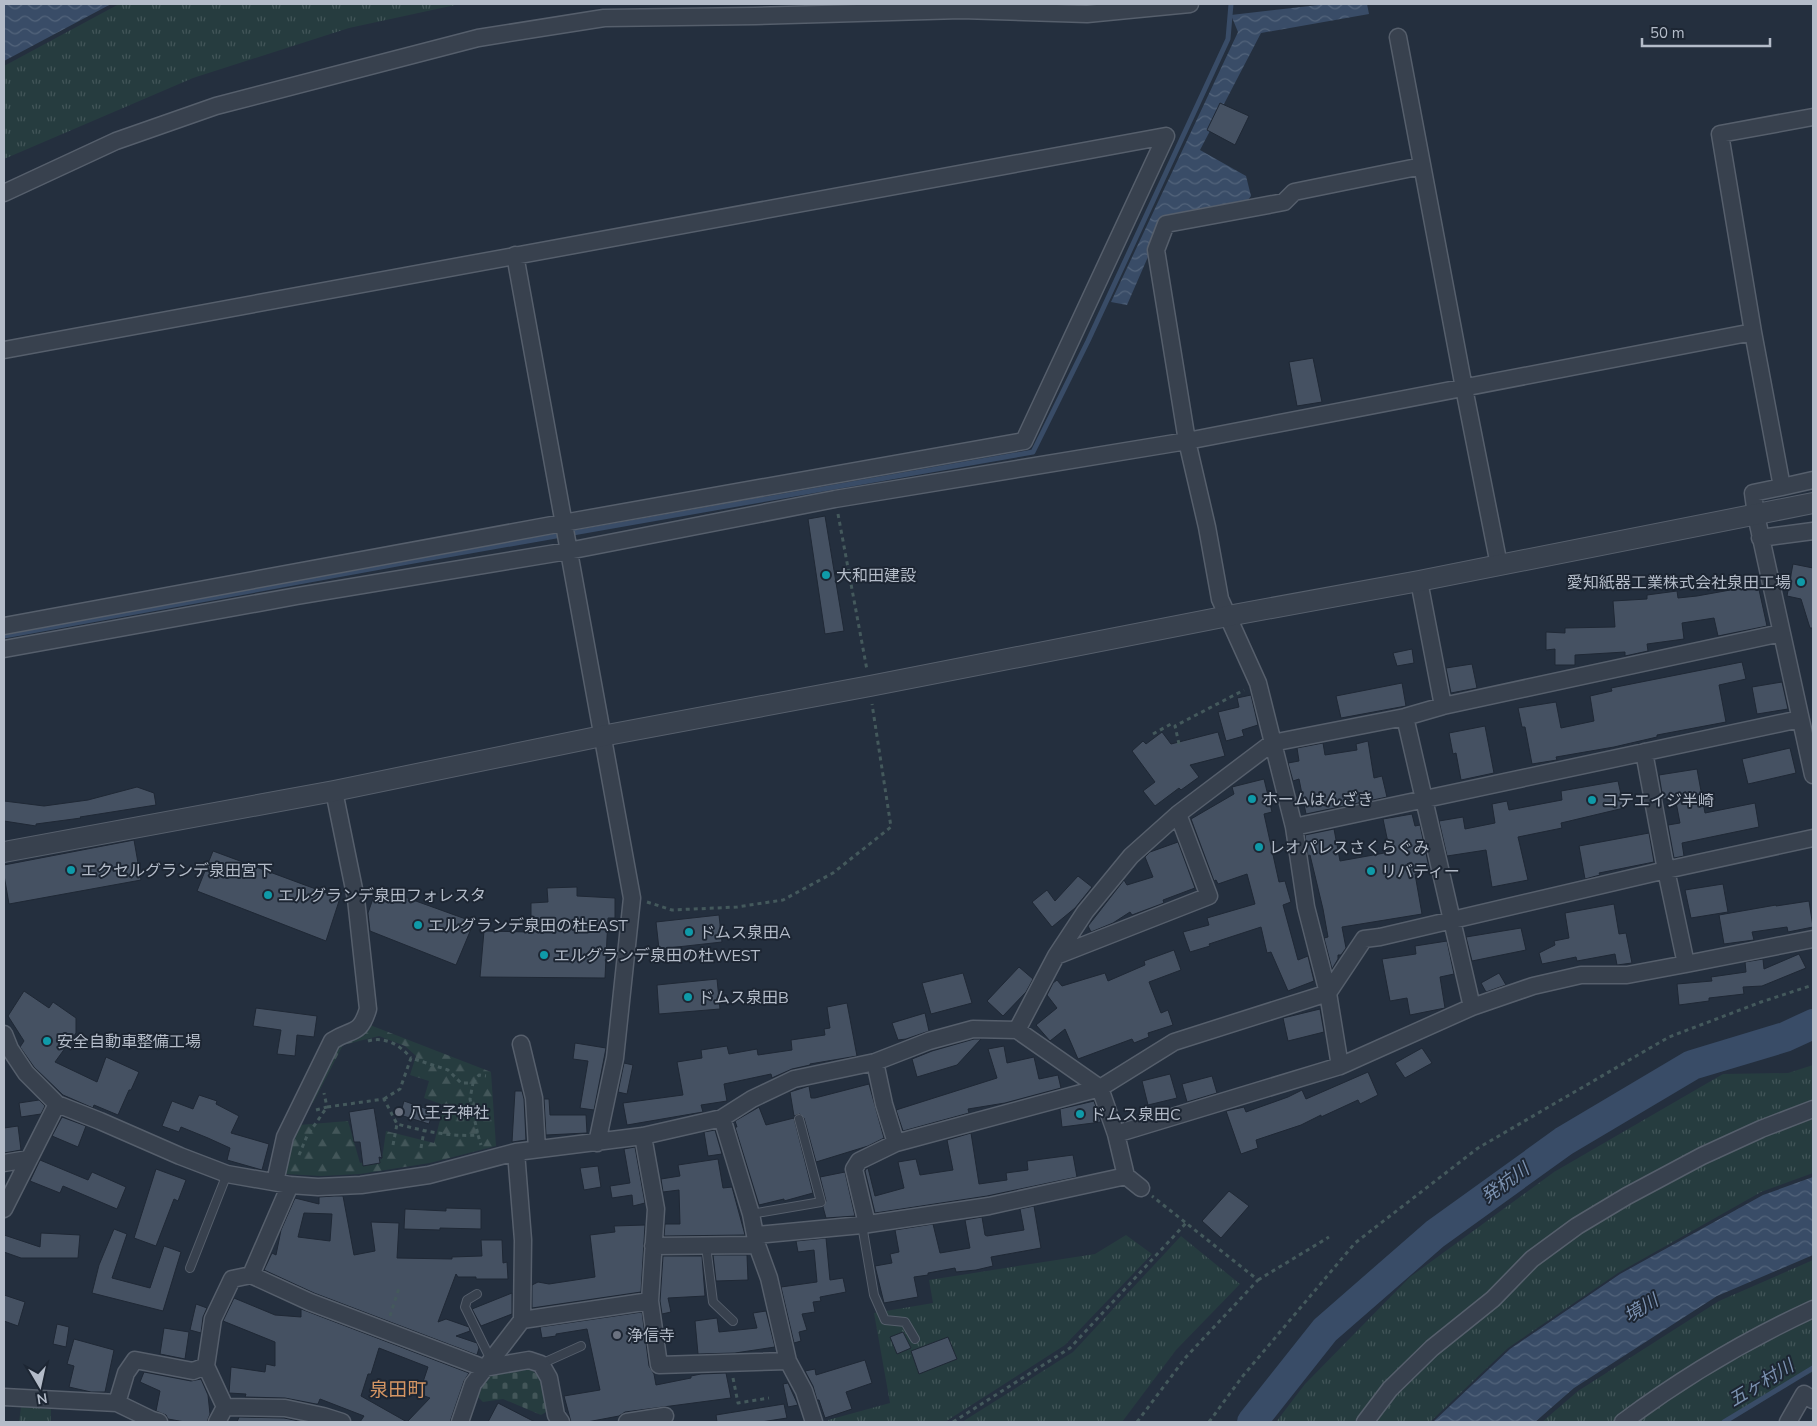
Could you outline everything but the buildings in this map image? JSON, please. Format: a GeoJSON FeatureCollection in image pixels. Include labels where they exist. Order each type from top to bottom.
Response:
{"type":"FeatureCollection","features":[{"type":"Feature","properties":{"kind":"street"},"geometry":{"type":"LineString","coordinates":[[4,193],[116,141],[216,106],[478,38],[604,18],[960,10],[1086,14],[1190,4]]}},
{"type":"Feature","properties":{"kind":"street"},"geometry":{"type":"LineString","coordinates":[[1398,37],[1499,565]]}},
{"type":"Feature","properties":{"kind":"street"},"geometry":{"type":"LineString","coordinates":[[1782,487],[1753,332],[1720,134],[1813,117]]}},
{"type":"Feature","properties":{"kind":"street"},"geometry":{"type":"LineString","coordinates":[[4,350],[1166,136],[1024,441],[563,522],[4,626]]}},
{"type":"Feature","properties":{"kind":"street"},"geometry":{"type":"LineString","coordinates":[[1340,1066],[1328,993],[1306,907],[1294,827],[1258,683],[1220,599],[1207,527],[1187,440],[1156,250],[1166,224],[1284,202],[1294,192],[1422,166]]}},
{"type":"Feature","properties":{"kind":"street"},"geometry":{"type":"LineString","coordinates":[[515,255],[632,898],[615,1058],[597,1143]]}},
{"type":"Feature","properties":{"kind":"street"},"geometry":{"type":"LineString","coordinates":[[4,649],[297,596],[568,551],[835,499],[1187,440],[1753,332]]}},
{"type":"Feature","properties":{"kind":"street"},"geometry":{"type":"LineString","coordinates":[[1013,443],[1017,468]]}},
{"type":"Feature","properties":{"kind":"street"},"geometry":{"type":"LineString","coordinates":[[1813,480],[1753,493],[1760,538],[1813,775]]}},
{"type":"Feature","properties":{"kind":"street"},"geometry":{"type":"LineString","coordinates":[[4,852],[334,791],[602,736],[1419,581],[1813,503]]}},
{"type":"Feature","properties":{"kind":"street"},"geometry":{"type":"LineString","coordinates":[[1760,538],[1813,531]]}},
{"type":"Feature","properties":{"kind":"street"},"geometry":{"type":"LineString","coordinates":[[1419,581],[1443,706]]}},
{"type":"Feature","properties":{"kind":"street"},"geometry":{"type":"LineString","coordinates":[[1017,1030],[1056,956],[1085,912],[1131,856],[1178,814],[1272,743],[1405,717],[1443,706],[1781,633]]}},
{"type":"Feature","properties":{"kind":"street"},"geometry":{"type":"LineString","coordinates":[[1405,717],[1472,1007]]}},
{"type":"Feature","properties":{"kind":"street"},"geometry":{"type":"LineString","coordinates":[[1294,827],[1800,719]]}},
{"type":"Feature","properties":{"kind":"street"},"geometry":{"type":"LineString","coordinates":[[1644,752],[1686,964]]}},
{"type":"Feature","properties":{"kind":"street"},"geometry":{"type":"LineString","coordinates":[[251,1275],[282,1184],[285,1137],[332,1041],[343,1034],[354,1032],[364,1023],[368,1010],[356,899],[334,791]]}},
{"type":"Feature","properties":{"kind":"street"},"geometry":{"type":"LineString","coordinates":[[1056,956],[1209,896],[1178,814]]}},
{"type":"Feature","properties":{"kind":"street"},"geometry":{"type":"LineString","coordinates":[[865,1225],[854,1169],[858,1161],[896,1143],[1100,1088],[1174,1042],[1328,993],[1364,939],[1380,937],[1666,870],[1813,838]]}},
{"type":"Feature","properties":{"kind":"street"},"geometry":{"type":"LineString","coordinates":[[1116,1134],[1340,1066],[1472,1007],[1533,986],[1581,975],[1627,975],[1813,938]]}},
{"type":"Feature","properties":{"kind":"street"},"geometry":{"type":"LineString","coordinates":[[4,1034],[7,1050],[26,1073],[57,1104],[100,1120],[180,1156],[227,1174],[282,1184],[318,1187],[361,1185],[429,1175],[516,1152],[643,1136],[722,1118],[752,1099],[794,1079],[875,1062],[929,1041],[973,1029],[1017,1030],[1100,1088],[1116,1134],[1126,1176],[1141,1188]]}},
{"type":"Feature","properties":{"kind":"street"},"geometry":{"type":"LineString","coordinates":[[521,1044],[534,1098],[536,1149]]}},
{"type":"Feature","properties":{"kind":"street"},"geometry":{"type":"LineString","coordinates":[[875,1062],[884,1104],[896,1143]]}},
{"type":"Feature","properties":{"kind":"street"},"geometry":{"type":"LineString","coordinates":[[4,1209],[57,1104]]}},
{"type":"Feature","properties":{"kind":"street"},"geometry":{"type":"LineString","coordinates":[[1365,1422],[1390,1389],[1432,1348],[1493,1299],[1532,1259],[1577,1226],[1702,1156],[1761,1129],[1813,1109]]}},
{"type":"Feature","properties":{"kind":"street"},"geometry":{"type":"LineString","coordinates":[[722,1118],[751,1214],[756,1240],[769,1278],[788,1361],[804,1391],[814,1422]]}},
{"type":"Feature","properties":{"kind":"street"},"geometry":{"type":"LineString","coordinates":[[643,1136],[656,1209],[650,1301],[659,1365],[788,1361]]}},
{"type":"Feature","properties":{"kind":"street"},"geometry":{"type":"LineString","coordinates":[[460,1422],[473,1384],[522,1320],[523,1240],[516,1152]]}},
{"type":"Feature","properties":{"kind":"street"},"geometry":{"type":"LineString","coordinates":[[4,1163],[28,1160]]}},
{"type":"Feature","properties":{"kind":"street"},"geometry":{"type":"LineString","coordinates":[[653,1246],[706,1246],[865,1225],[989,1206],[1126,1176]]}},
{"type":"Feature","properties":{"kind":"street"},"geometry":{"type":"LineString","coordinates":[[225,1406],[206,1366],[213,1319],[232,1279],[251,1275],[310,1302],[385,1331],[488,1364],[529,1360],[541,1364],[549,1378],[556,1415],[561,1422]]}},
{"type":"Feature","properties":{"kind":"street"},"geometry":{"type":"LineString","coordinates":[[522,1320],[650,1301]]}},
{"type":"Feature","properties":{"kind":"street"},"geometry":{"type":"LineString","coordinates":[[1623,1422],[1660,1394],[1766,1331],[1813,1310]]}},
{"type":"Feature","properties":{"kind":"street"},"geometry":{"type":"LineString","coordinates":[[116,1403],[126,1373],[135,1360],[193,1371],[206,1366]]}},
{"type":"Feature","properties":{"kind":"street"},"geometry":{"type":"LineString","coordinates":[[1788,1422],[1804,1394],[1813,1400]]}},
{"type":"Feature","properties":{"kind":"street"},"geometry":{"type":"LineString","coordinates":[[4,1397],[116,1403],[159,1422]]}},
{"type":"Feature","properties":{"kind":"street"},"geometry":{"type":"LineString","coordinates":[[217,1422],[225,1406]]}},
{"type":"Feature","properties":{"kind":"street"},"geometry":{"type":"LineString","coordinates":[[225,1406],[285,1408],[342,1422]]}},
{"type":"Feature","properties":{"kind":"street"},"geometry":{"type":"LineString","coordinates":[[627,1422],[665,1416]]}},
{"type":"Feature","properties":{"kind":"lane"},"geometry":{"type":"LineString","coordinates":[[751,1214],[821,1202],[799,1119]]}},
{"type":"Feature","properties":{"kind":"lane"},"geometry":{"type":"LineString","coordinates":[[190,1268],[227,1174]]}},
{"type":"Feature","properties":{"kind":"lane"},"geometry":{"type":"LineString","coordinates":[[865,1225],[874,1296],[885,1320],[905,1322],[916,1339]]}},
{"type":"Feature","properties":{"kind":"lane"},"geometry":{"type":"LineString","coordinates":[[706,1246],[713,1302],[733,1321]]}},
{"type":"Feature","properties":{"kind":"lane"},"geometry":{"type":"LineString","coordinates":[[477,1294],[467,1300],[464,1307],[488,1364]]}},
{"type":"Feature","properties":{"kind":"lane"},"geometry":{"type":"LineString","coordinates":[[541,1364],[580,1346]]}},
{"type":"Feature","properties":{"kind":"path"},"geometry":{"type":"LineString","coordinates":[[632,898],[672,910],[737,907],[783,900],[833,873],[891,828],[870,686],[835,499]]}},
{"type":"Feature","properties":{"kind":"path"},"geometry":{"type":"LineString","coordinates":[[1153,734],[1170,724],[1175,726],[1258,683]]}},
{"type":"Feature","properties":{"kind":"path"},"geometry":{"type":"LineString","coordinates":[[1175,726],[1179,744]]}},
{"type":"Feature","properties":{"kind":"path"},"geometry":{"type":"LineString","coordinates":[[1208,1422],[1242,1377],[1356,1243],[1478,1148],[1669,1037],[1760,1002],[1813,985]]}},
{"type":"Feature","properties":{"kind":"path"},"geometry":{"type":"LineString","coordinates":[[361,1042],[379,1038],[402,1048],[411,1058],[448,1070],[461,1083],[473,1083]]}},
{"type":"Feature","properties":{"kind":"path"},"geometry":{"type":"LineString","coordinates":[[327,1108],[384,1099],[400,1089],[411,1058]]}},
{"type":"Feature","properties":{"kind":"path"},"geometry":{"type":"LineString","coordinates":[[486,1076],[479,1075],[473,1083],[470,1100],[478,1135],[487,1160]]}},
{"type":"Feature","properties":{"kind":"path"},"geometry":{"type":"LineString","coordinates":[[298,1158],[308,1136],[327,1108],[323,1086]]}},
{"type":"Feature","properties":{"kind":"path"},"geometry":{"type":"LineString","coordinates":[[384,1099],[397,1124],[393,1146]]}},
{"type":"Feature","properties":{"kind":"path"},"geometry":{"type":"LineString","coordinates":[[397,1124],[424,1131],[460,1136],[478,1135]]}},
{"type":"Feature","properties":{"kind":"path"},"geometry":{"type":"LineString","coordinates":[[421,1148],[424,1131]]}},
{"type":"Feature","properties":{"kind":"path"},"geometry":{"type":"LineString","coordinates":[[1141,1188],[1258,1280]]}},
{"type":"Feature","properties":{"kind":"path"},"geometry":{"type":"LineString","coordinates":[[953,1422],[1070,1348],[1186,1222]]}},
{"type":"Feature","properties":{"kind":"path"},"geometry":{"type":"LineString","coordinates":[[1137,1422],[1186,1357],[1258,1280],[1329,1237]]}},
{"type":"Feature","properties":{"kind":"path"},"geometry":{"type":"LineString","coordinates":[[385,1331],[399,1288]]}},
{"type":"Feature","properties":{"kind":"path"},"geometry":{"type":"LineString","coordinates":[[729,1362],[738,1403],[769,1398]]}},
{"type":"Feature","properties":{"kind":"green space"},"geometry":{"type":"Polygon","coordinates":[[[119,4],[460,4],[349,28],[193,78],[4,159],[4,66],[119,4]]]}},
{"type":"Feature","properties":{"kind":"green space"},"geometry":{"type":"Polygon","coordinates":[[[370,1025],[491,1072],[496,1146],[430,1163],[360,1174],[321,1176],[285,1174],[283,1165],[299,1125],[348,1121],[360,1163],[382,1159],[386,1131],[434,1143],[444,1105],[424,1098],[429,1081],[410,1075],[416,1056],[405,1046],[379,1036],[343,1045],[313,1103],[308,1104],[341,1040],[356,1036],[370,1025]]]}},
{"type":"Feature","properties":{"kind":"green space"},"geometry":{"type":"Polygon","coordinates":[[[1813,1065],[1813,1173],[1761,1192],[1618,1273],[1508,1348],[1430,1422],[1276,1422],[1305,1384],[1410,1277],[1554,1172],[1723,1074],[1788,1073],[1813,1065]]]}},
{"type":"Feature","properties":{"kind":"green space"},"geometry":{"type":"Polygon","coordinates":[[[1126,1235],[1152,1254],[1065,1345],[945,1422],[829,1422],[828,1420],[890,1403],[874,1313],[933,1303],[929,1280],[1095,1254],[1126,1235]]]}},
{"type":"Feature","properties":{"kind":"green space"},"geometry":{"type":"Polygon","coordinates":[[[1181,1236],[1240,1284],[1176,1350],[1122,1422],[962,1422],[1073,1352],[1181,1236]]]}},
{"type":"Feature","properties":{"kind":"green space"},"geometry":{"type":"Polygon","coordinates":[[[1813,1260],[1813,1372],[1781,1387],[1728,1422],[1542,1422],[1578,1391],[1719,1301],[1813,1260]]]}},
{"type":"Feature","properties":{"kind":"green space"},"geometry":{"type":"Polygon","coordinates":[[[529,1367],[541,1379],[548,1411],[541,1415],[503,1399],[483,1402],[477,1396],[490,1373],[529,1367]]]}},
{"type":"Feature","properties":{"kind":"green space"},"geometry":{"type":"Polygon","coordinates":[[[21,1407],[51,1409],[51,1422],[19,1422],[21,1407]]]}},
{"type":"Feature","properties":{"kind":"water"},"geometry":{"type":"Polygon","coordinates":[[[4,4],[111,4],[4,61],[4,4]]]}},
{"type":"Feature","properties":{"kind":"water"},"geometry":{"type":"Polygon","coordinates":[[[1327,4],[1367,4],[1369,14],[1261,33],[1200,150],[1246,176],[1251,196],[1240,210],[1161,227],[1127,305],[1111,302],[1238,32],[1231,15],[1327,4]]]}},
{"type":"Feature","properties":{"kind":"water","name":"境川"},"geometry":{"type":"Polygon","coordinates":[[[1813,1177],[1813,1255],[1717,1296],[1574,1388],[1535,1422],[1433,1422],[1510,1349],[1620,1274],[1763,1195],[1813,1177]]]}},
{"type":"Feature","properties":{"kind":"waterway"},"geometry":{"type":"LineString","coordinates":[[4,636],[408,562],[1033,452],[1088,341],[1228,39],[1231,4]]}},
{"type":"Feature","properties":{"kind":"waterway","name":"発杭川"},"geometry":{"type":"LineString","coordinates":[[1252,1422],[1325,1330],[1435,1234],[1564,1141],[1692,1065],[1785,1037],[1813,1024]]}},
{"type":"Feature","properties":{"kind":"waterway","name":"五ヶ村川"},"geometry":{"type":"LineString","coordinates":[[1724,1422],[1813,1368]]}},
{"type":"Feature","properties":{"kind":"place","name":"大和田建設"},"geometry":{"type":"Point","coordinates":[826,575]}},
{"type":"Feature","properties":{"kind":"place","name":"愛知紙器工業株式会社泉田工場"},"geometry":{"type":"Point","coordinates":[1801,582]}},
{"type":"Feature","properties":{"kind":"place","name":"ホームはんざき"},"geometry":{"type":"Point","coordinates":[1252,799]}},
{"type":"Feature","properties":{"kind":"place","name":"コテエイジ半崎"},"geometry":{"type":"Point","coordinates":[1592,800]}},
{"type":"Feature","properties":{"kind":"place","name":"レオパレスさくらぐみ"},"geometry":{"type":"Point","coordinates":[1259,847]}},
{"type":"Feature","properties":{"kind":"place","name":"エクセルグランデ泉田宮下"},"geometry":{"type":"Point","coordinates":[71,870]}},
{"type":"Feature","properties":{"kind":"place","name":"リバティー"},"geometry":{"type":"Point","coordinates":[1371,871]}},
{"type":"Feature","properties":{"kind":"place","name":"エルグランデ泉田フォレスタ"},"geometry":{"type":"Point","coordinates":[268,895]}},
{"type":"Feature","properties":{"kind":"place","name":"エルグランデ泉田の杜EAST"},"geometry":{"type":"Point","coordinates":[418,925]}},
{"type":"Feature","properties":{"kind":"place","name":"ドムス泉田A"},"geometry":{"type":"Point","coordinates":[689,932]}},
{"type":"Feature","properties":{"kind":"place","name":"エルグランデ泉田の杜WEST"},"geometry":{"type":"Point","coordinates":[544,955]}},
{"type":"Feature","properties":{"kind":"place","name":"ドムス泉田B"},"geometry":{"type":"Point","coordinates":[688,997]}},
{"type":"Feature","properties":{"kind":"place","name":"安全自動車整備工場"},"geometry":{"type":"Point","coordinates":[47,1041]}},
{"type":"Feature","properties":{"kind":"place","name":"八王子神社"},"geometry":{"type":"Point","coordinates":[399,1112]}},
{"type":"Feature","properties":{"kind":"place","name":"ドムス泉田C"},"geometry":{"type":"Point","coordinates":[1080,1114]}},
{"type":"Feature","properties":{"kind":"place","name":"浄信寺"},"geometry":{"type":"Point","coordinates":[617,1335]}},
{"type":"Feature","properties":{"kind":"district","name":"泉田町"},"geometry":{"type":"Point","coordinates":[398,1389]}}]}
